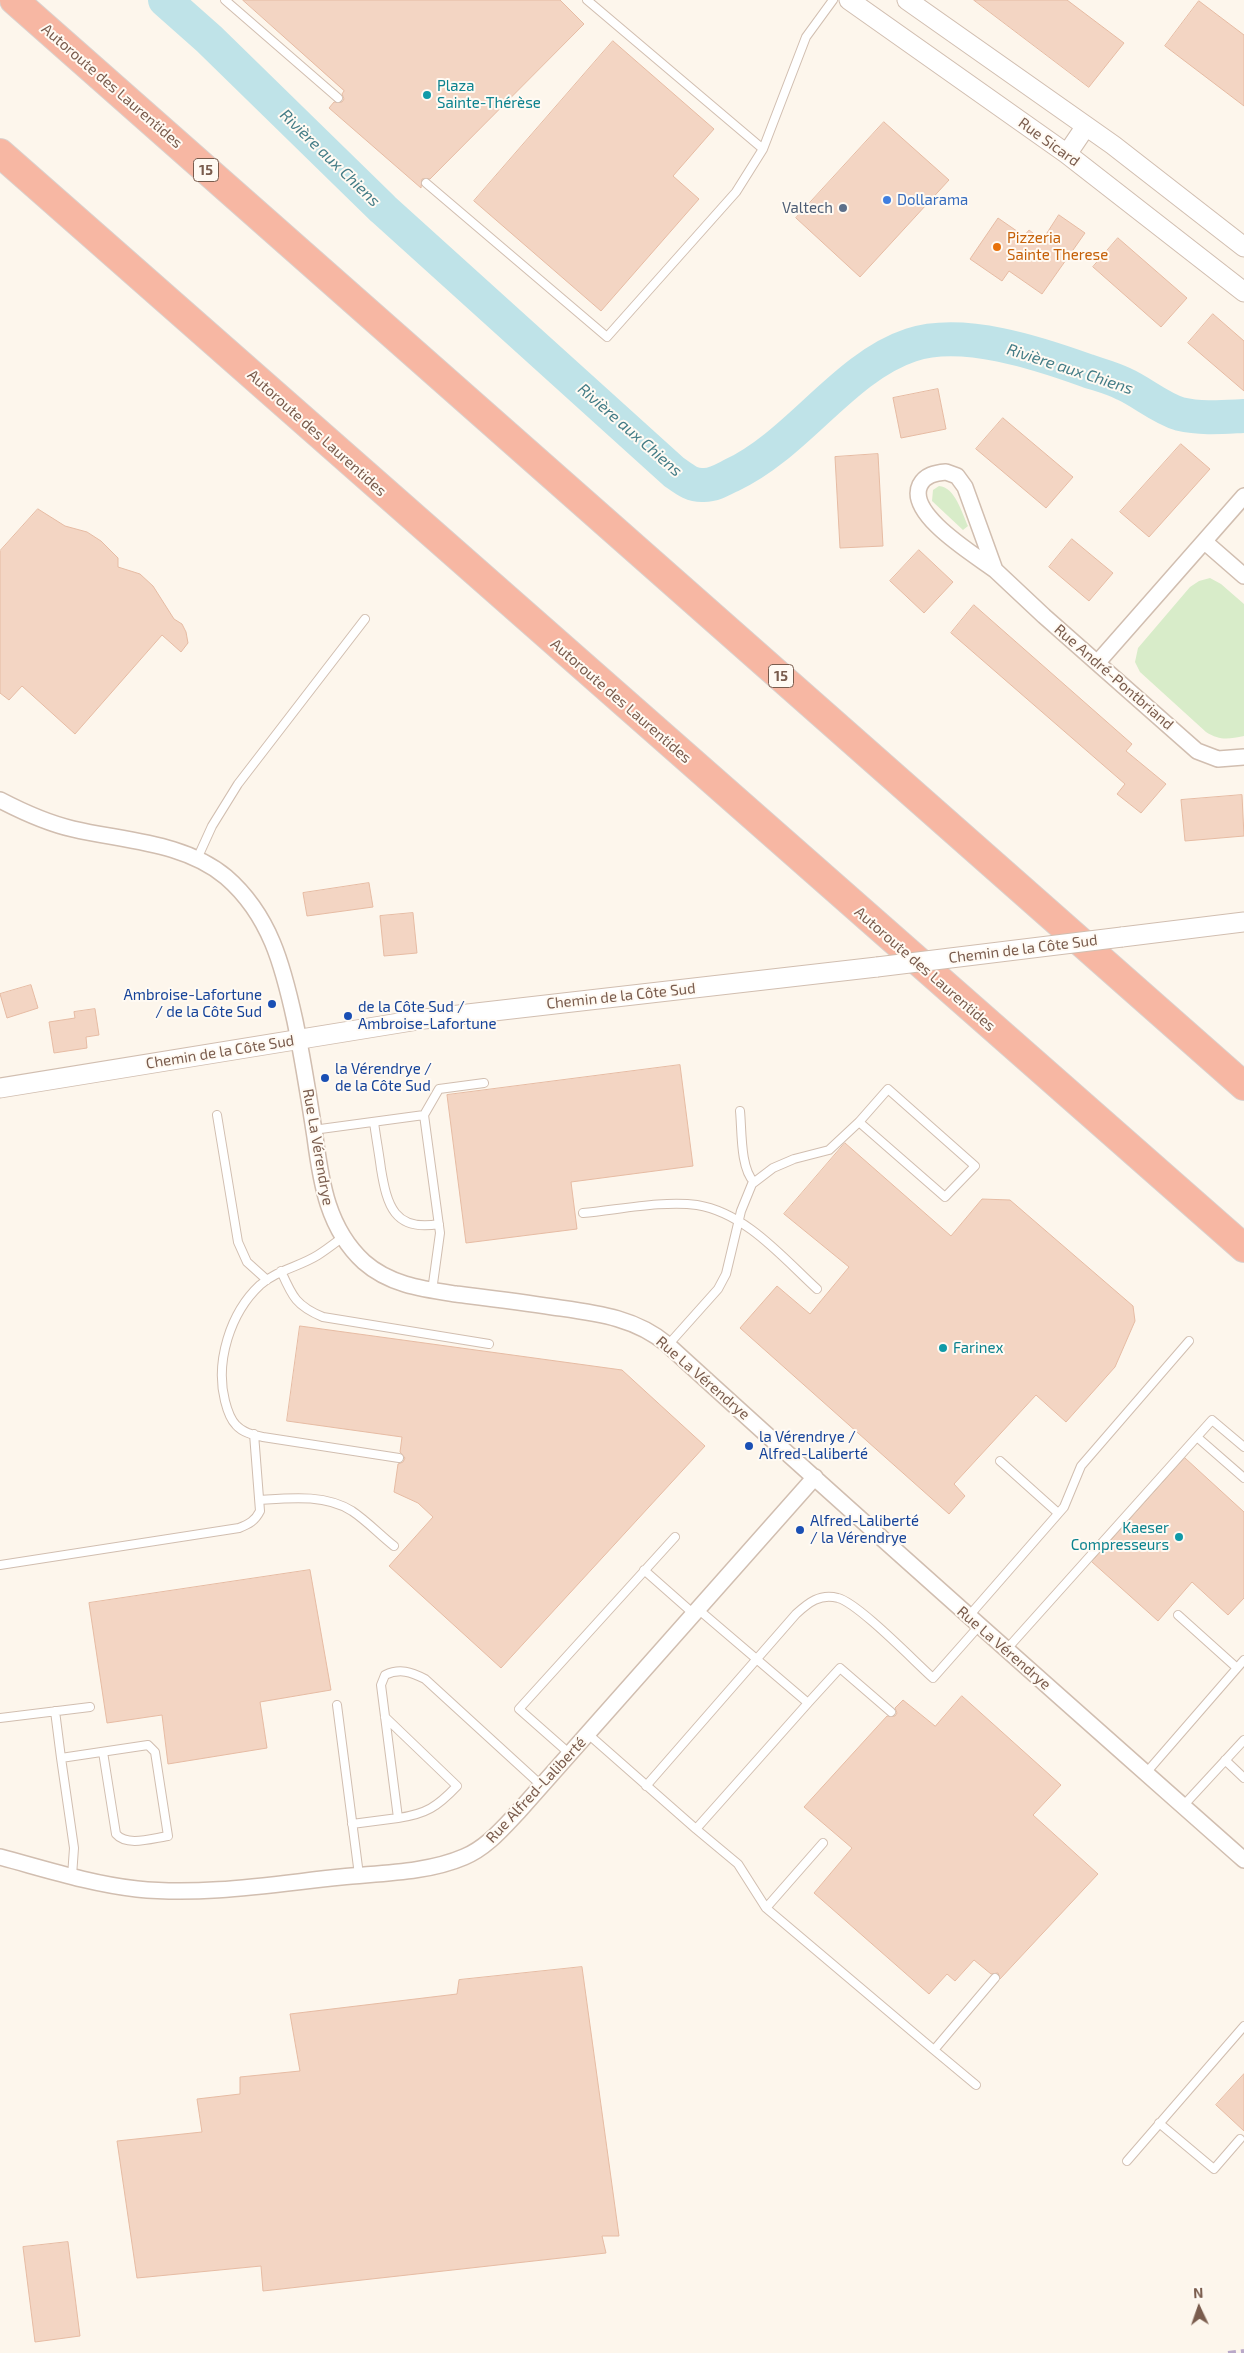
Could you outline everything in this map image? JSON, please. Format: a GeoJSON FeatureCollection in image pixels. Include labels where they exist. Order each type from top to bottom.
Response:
{"type":"FeatureCollection","features":[{"type":"Feature","properties":{"kind":"highway","name":"Autoroute des Laurentides"},"geometry":{"type":"LineString","coordinates":[[14,0],[1244,1086]]}},
{"type":"Feature","properties":{"kind":"highway"},"geometry":{"type":"LineString","coordinates":[[34,0],[96,72]]}},
{"type":"Feature","properties":{"kind":"highway","name":"Autoroute des Laurentides"},"geometry":{"type":"LineString","coordinates":[[0,153],[1244,1248]]}},
{"type":"Feature","properties":{"kind":"street","name":"Rue Sicard"},"geometry":{"type":"LineString","coordinates":[[849,0],[1067,154],[1244,292]]}},
{"type":"Feature","properties":{"kind":"street"},"geometry":{"type":"LineString","coordinates":[[907,0],[1168,186],[1244,247]]}},
{"type":"Feature","properties":{"kind":"street"},"geometry":{"type":"LineString","coordinates":[[1067,154],[1086,126]]}},
{"type":"Feature","properties":{"kind":"street","name":"Rue André-Pontbriand"},"geometry":{"type":"LineString","coordinates":[[995,570],[980,522],[962,481],[952,473],[946,472],[931,474],[925,478],[918,488],[918,499],[927,516],[995,570],[1037,610],[1202,754],[1222,760],[1244,757]]}},
{"type":"Feature","properties":{"kind":"street"},"geometry":{"type":"LineString","coordinates":[[1098,662],[1244,496]]}},
{"type":"Feature","properties":{"kind":"street"},"geometry":{"type":"LineString","coordinates":[[1205,542],[1244,576]]}},
{"type":"Feature","properties":{"kind":"street","name":"Rue La Vérendrye"},"geometry":{"type":"LineString","coordinates":[[0,800],[57,825],[161,847],[197,859],[224,876],[243,894],[267,928],[281,962],[304,1064],[328,1206],[343,1238],[362,1261],[377,1272],[393,1280],[432,1291],[612,1317],[649,1331],[668,1345],[1006,1650],[1244,1860]]}},
{"type":"Feature","properties":{"kind":"street","name":"Chemin de la Côte Sud"},"geometry":{"type":"LineString","coordinates":[[0,1088],[298,1039],[474,1013],[877,967],[1244,922]]}},
{"type":"Feature","properties":{"kind":"street","name":"Rue Alfred-Laliberté"},"geometry":{"type":"LineString","coordinates":[[0,1857],[122,1888],[181,1891],[428,1867],[469,1855],[496,1835],[542,1786],[697,1613],[815,1477]]}},
{"type":"Feature","properties":{"kind":"lane"},"geometry":{"type":"LineString","coordinates":[[226,0],[338,98]]}},
{"type":"Feature","properties":{"kind":"lane"},"geometry":{"type":"LineString","coordinates":[[586,0],[763,149]]}},
{"type":"Feature","properties":{"kind":"lane"},"geometry":{"type":"LineString","coordinates":[[426,183],[607,337],[736,192],[763,149],[806,37],[832,0]]}},
{"type":"Feature","properties":{"kind":"lane"},"geometry":{"type":"LineString","coordinates":[[197,859],[212,826],[238,784],[365,619]]}},
{"type":"Feature","properties":{"kind":"lane"},"geometry":{"type":"LineString","coordinates":[[432,1291],[440,1233],[424,1115],[439,1089],[484,1083]]}},
{"type":"Feature","properties":{"kind":"lane"},"geometry":{"type":"LineString","coordinates":[[668,1345],[718,1290],[731,1259],[738,1222],[746,1195],[754,1182],[772,1168],[794,1159],[829,1150],[859,1122],[888,1089],[975,1166],[945,1197],[859,1122]]}},
{"type":"Feature","properties":{"kind":"lane"},"geometry":{"type":"LineString","coordinates":[[740,1111],[745,1164],[750,1178],[754,1182]]}},
{"type":"Feature","properties":{"kind":"lane"},"geometry":{"type":"LineString","coordinates":[[217,1115],[238,1242],[247,1262],[267,1280]]}},
{"type":"Feature","properties":{"kind":"lane"},"geometry":{"type":"LineString","coordinates":[[314,1130],[424,1115]]}},
{"type":"Feature","properties":{"kind":"lane"},"geometry":{"type":"LineString","coordinates":[[374,1122],[388,1204],[394,1213],[404,1220],[424,1225],[439,1224]]}},
{"type":"Feature","properties":{"kind":"lane"},"geometry":{"type":"LineString","coordinates":[[583,1213],[678,1204],[708,1208],[758,1234],[817,1289]]}},
{"type":"Feature","properties":{"kind":"lane"},"geometry":{"type":"LineString","coordinates":[[343,1238],[317,1256],[281,1271],[267,1280],[249,1297],[238,1314],[230,1334],[221,1374],[222,1390],[228,1412],[235,1425],[254,1434],[285,1442],[399,1458]]}},
{"type":"Feature","properties":{"kind":"lane"},"geometry":{"type":"LineString","coordinates":[[281,1271],[293,1297],[300,1305],[323,1316],[489,1344]]}},
{"type":"Feature","properties":{"kind":"lane"},"geometry":{"type":"LineString","coordinates":[[646,1786],[807,1604],[825,1597],[837,1597],[853,1606],[933,1678],[974,1621],[1064,1507],[1081,1466],[1189,1342]]}},
{"type":"Feature","properties":{"kind":"lane"},"geometry":{"type":"LineString","coordinates":[[1006,1650],[1212,1420],[1244,1447]]}},
{"type":"Feature","properties":{"kind":"lane"},"geometry":{"type":"LineString","coordinates":[[0,1566],[239,1528],[256,1519],[260,1511],[254,1434]]}},
{"type":"Feature","properties":{"kind":"lane"},"geometry":{"type":"LineString","coordinates":[[1197,1437],[1244,1478]]}},
{"type":"Feature","properties":{"kind":"lane"},"geometry":{"type":"LineString","coordinates":[[1000,1461],[1058,1513]]}},
{"type":"Feature","properties":{"kind":"lane"},"geometry":{"type":"LineString","coordinates":[[260,1500],[306,1498],[332,1502],[353,1511],[394,1546]]}},
{"type":"Feature","properties":{"kind":"lane"},"geometry":{"type":"LineString","coordinates":[[570,1754],[519,1709],[675,1536]]}},
{"type":"Feature","properties":{"kind":"lane"},"geometry":{"type":"LineString","coordinates":[[644,1570],[757,1659],[808,1703]]}},
{"type":"Feature","properties":{"kind":"lane"},"geometry":{"type":"LineString","coordinates":[[1178,1614],[1237,1668]]}},
{"type":"Feature","properties":{"kind":"lane"},"geometry":{"type":"LineString","coordinates":[[1146,1773],[1244,1660]]}},
{"type":"Feature","properties":{"kind":"lane"},"geometry":{"type":"LineString","coordinates":[[696,1829],[840,1668],[891,1712]]}},
{"type":"Feature","properties":{"kind":"lane"},"geometry":{"type":"LineString","coordinates":[[398,1818],[382,1679],[393,1671],[412,1672],[425,1679],[542,1786]]}},
{"type":"Feature","properties":{"kind":"lane"},"geometry":{"type":"LineString","coordinates":[[337,1705],[359,1875]]}},
{"type":"Feature","properties":{"kind":"lane"},"geometry":{"type":"LineString","coordinates":[[0,1718],[90,1707]]}},
{"type":"Feature","properties":{"kind":"lane"},"geometry":{"type":"LineString","coordinates":[[54,1711],[74,1848],[72,1876]]}},
{"type":"Feature","properties":{"kind":"lane"},"geometry":{"type":"LineString","coordinates":[[352,1824],[426,1812],[436,1806],[457,1786],[385,1717]]}},
{"type":"Feature","properties":{"kind":"lane"},"geometry":{"type":"LineString","coordinates":[[588,1734],[738,1864],[766,1908],[976,2085]]}},
{"type":"Feature","properties":{"kind":"lane"},"geometry":{"type":"LineString","coordinates":[[1183,1806],[1244,1740]]}},
{"type":"Feature","properties":{"kind":"lane"},"geometry":{"type":"LineString","coordinates":[[61,1758],[148,1745],[155,1752],[168,1836],[128,1841],[121,1839],[116,1834],[103,1752]]}},
{"type":"Feature","properties":{"kind":"lane"},"geometry":{"type":"LineString","coordinates":[[1225,1760],[1244,1778]]}},
{"type":"Feature","properties":{"kind":"lane"},"geometry":{"type":"LineString","coordinates":[[766,1908],[823,1843]]}},
{"type":"Feature","properties":{"kind":"lane"},"geometry":{"type":"LineString","coordinates":[[934,2050],[995,1978]]}},
{"type":"Feature","properties":{"kind":"lane"},"geometry":{"type":"LineString","coordinates":[[1127,2161],[1244,2026]]}},
{"type":"Feature","properties":{"kind":"lane"},"geometry":{"type":"LineString","coordinates":[[1159,2123],[1214,2169],[1240,2139]]}},
{"type":"Feature","properties":{"kind":"green space"},"geometry":{"type":"Polygon","coordinates":[[[939,486],[945,487],[954,496],[968,526],[963,530],[932,501],[933,490],[939,486]]]}},
{"type":"Feature","properties":{"kind":"green space"},"geometry":{"type":"Polygon","coordinates":[[[1210,578],[1221,584],[1244,604],[1244,736],[1234,738],[1220,738],[1206,732],[1140,672],[1135,662],[1138,648],[1190,587],[1199,581],[1210,578]]]}},
{"type":"Feature","properties":{"kind":"building","name":"Plaza Sainte-Thérèse"},"geometry":{"type":"Polygon","coordinates":[[[243,0],[560,0],[584,24],[430,179],[422,179],[421,188],[329,108],[334,102],[342,102],[344,91],[243,0]]]}},
{"type":"Feature","properties":{"kind":"building"},"geometry":{"type":"Polygon","coordinates":[[[974,0],[1067,0],[1124,43],[1089,87],[974,0]]]}},
{"type":"Feature","properties":{"kind":"building"},"geometry":{"type":"Polygon","coordinates":[[[1199,1],[1244,35],[1244,106],[1165,46],[1199,1]]]}},
{"type":"Feature","properties":{"kind":"building"},"geometry":{"type":"Polygon","coordinates":[[[613,41],[714,129],[673,176],[699,199],[601,311],[474,201],[613,41]]]}},
{"type":"Feature","properties":{"kind":"building"},"geometry":{"type":"Polygon","coordinates":[[[884,122],[949,180],[860,277],[796,218],[884,122]]]}},
{"type":"Feature","properties":{"kind":"building"},"geometry":{"type":"Polygon","coordinates":[[[1059,215],[1085,233],[1042,294],[1009,271],[1002,281],[970,259],[998,218],[1024,236],[1029,230],[1042,240],[1059,215]]]}},
{"type":"Feature","properties":{"kind":"building"},"geometry":{"type":"Polygon","coordinates":[[[1118,238],[1187,298],[1161,327],[1093,267],[1118,238]]]}},
{"type":"Feature","properties":{"kind":"building"},"geometry":{"type":"Polygon","coordinates":[[[1213,314],[1244,341],[1244,391],[1188,343],[1213,314]]]}},
{"type":"Feature","properties":{"kind":"building"},"geometry":{"type":"Polygon","coordinates":[[[938,389],[946,429],[901,438],[893,398],[938,389]]]}},
{"type":"Feature","properties":{"kind":"building"},"geometry":{"type":"Polygon","coordinates":[[[1003,418],[1073,477],[1046,508],[976,449],[1003,418]]]}},
{"type":"Feature","properties":{"kind":"building"},"geometry":{"type":"Polygon","coordinates":[[[1181,444],[1210,469],[1149,537],[1120,512],[1181,444]]]}},
{"type":"Feature","properties":{"kind":"building"},"geometry":{"type":"Polygon","coordinates":[[[878,454],[883,546],[840,548],[835,457],[878,454]]]}},
{"type":"Feature","properties":{"kind":"building"},"geometry":{"type":"Polygon","coordinates":[[[38,509],[65,526],[87,532],[101,541],[118,558],[118,567],[140,574],[153,586],[174,619],[182,624],[188,643],[181,652],[162,635],[75,734],[22,686],[9,700],[0,693],[0,551],[38,509]]]}},
{"type":"Feature","properties":{"kind":"building"},"geometry":{"type":"Polygon","coordinates":[[[1072,539],[1113,573],[1089,601],[1049,567],[1072,539]]]}},
{"type":"Feature","properties":{"kind":"building"},"geometry":{"type":"Polygon","coordinates":[[[919,550],[953,582],[924,613],[890,581],[919,550]]]}},
{"type":"Feature","properties":{"kind":"building"},"geometry":{"type":"Polygon","coordinates":[[[974,605],[1132,744],[1126,751],[1166,784],[1141,813],[1117,794],[1125,784],[951,633],[974,605]]]}},
{"type":"Feature","properties":{"kind":"building"},"geometry":{"type":"Polygon","coordinates":[[[1242,795],[1244,836],[1185,841],[1181,800],[1242,795]]]}},
{"type":"Feature","properties":{"kind":"building"},"geometry":{"type":"Polygon","coordinates":[[[369,883],[373,907],[307,916],[303,893],[369,883]]]}},
{"type":"Feature","properties":{"kind":"building"},"geometry":{"type":"Polygon","coordinates":[[[413,913],[417,953],[384,956],[380,916],[413,913]]]}},
{"type":"Feature","properties":{"kind":"building"},"geometry":{"type":"Polygon","coordinates":[[[31,985],[38,1008],[7,1018],[0,994],[31,985]]]}},
{"type":"Feature","properties":{"kind":"building"},"geometry":{"type":"Polygon","coordinates":[[[95,1009],[99,1035],[86,1037],[87,1048],[54,1053],[49,1022],[75,1018],[74,1012],[95,1009]]]}},
{"type":"Feature","properties":{"kind":"building"},"geometry":{"type":"Polygon","coordinates":[[[680,1065],[693,1166],[571,1182],[577,1229],[466,1243],[447,1095],[680,1065]]]}},
{"type":"Feature","properties":{"kind":"building","name":"Farinex"},"geometry":{"type":"Polygon","coordinates":[[[845,1143],[951,1236],[982,1199],[1010,1200],[1133,1306],[1135,1321],[1115,1367],[1066,1422],[1036,1395],[954,1484],[965,1496],[949,1514],[740,1328],[777,1286],[810,1314],[849,1267],[784,1214],[845,1143]]]}},
{"type":"Feature","properties":{"kind":"building"},"geometry":{"type":"Polygon","coordinates":[[[300,1326],[622,1370],[705,1446],[501,1668],[389,1566],[433,1517],[418,1503],[394,1492],[398,1464],[403,1462],[405,1458],[400,1452],[402,1437],[287,1421],[300,1326]]]}},
{"type":"Feature","properties":{"kind":"building","name":"Kaeser Compresseurs"},"geometry":{"type":"Polygon","coordinates":[[[1185,1458],[1244,1512],[1244,1598],[1228,1615],[1192,1582],[1158,1621],[1092,1562],[1185,1458]]]}},
{"type":"Feature","properties":{"kind":"building"},"geometry":{"type":"Polygon","coordinates":[[[310,1570],[331,1690],[260,1702],[267,1748],[168,1764],[162,1715],[107,1723],[89,1603],[310,1570]]]}},
{"type":"Feature","properties":{"kind":"building"},"geometry":{"type":"Polygon","coordinates":[[[962,1696],[1061,1785],[1033,1815],[1098,1874],[1000,1979],[998,1973],[991,1974],[974,1960],[955,1981],[947,1974],[929,1994],[814,1893],[852,1848],[804,1807],[887,1716],[895,1716],[897,1713],[895,1708],[903,1700],[935,1726],[962,1696]]]}},
{"type":"Feature","properties":{"kind":"building"},"geometry":{"type":"Polygon","coordinates":[[[582,1967],[619,2236],[602,2236],[606,2253],[263,2291],[261,2266],[137,2278],[117,2141],[202,2132],[197,2099],[240,2094],[240,2077],[300,2071],[290,2014],[457,1994],[459,1980],[582,1967]]]}},
{"type":"Feature","properties":{"kind":"building"},"geometry":{"type":"Polygon","coordinates":[[[1244,2074],[1244,2131],[1216,2105],[1244,2074]]]}},
{"type":"Feature","properties":{"kind":"building"},"geometry":{"type":"Polygon","coordinates":[[[68,2242],[80,2336],[35,2342],[23,2247],[68,2242]]]}},
{"type":"Feature","properties":{"kind":"waterway","name":"Rivière aux Chiens"},"geometry":{"type":"LineString","coordinates":[[165,0],[209,39],[383,209],[674,472],[692,483],[700,485],[715,483],[756,461],[778,445],[864,370],[887,356],[911,345],[931,340],[977,341],[1024,350],[1120,382],[1165,408],[1188,416],[1244,416]]}},
{"type":"Feature","properties":{"kind":"railway"},"geometry":{"type":"LineString","coordinates":[[1228,2353],[1244,2351]]}},
{"type":"Feature","properties":{"kind":"place","name":"Plaza Sainte-Thérèse"},"geometry":{"type":"Point","coordinates":[427,95]}},
{"type":"Feature","properties":{"kind":"place","name":"Dollarama"},"geometry":{"type":"Point","coordinates":[887,200]}},
{"type":"Feature","properties":{"kind":"place","name":"Valtech"},"geometry":{"type":"Point","coordinates":[843,208]}},
{"type":"Feature","properties":{"kind":"place","name":"Pizzeria Sainte Therese"},"geometry":{"type":"Point","coordinates":[997,247]}},
{"type":"Feature","properties":{"kind":"place","name":"Ambroise-Lafortune / de la Côte Sud"},"geometry":{"type":"Point","coordinates":[272,1004]}},
{"type":"Feature","properties":{"kind":"place","name":"de la Côte Sud / Ambroise-Lafortune"},"geometry":{"type":"Point","coordinates":[348,1016]}},
{"type":"Feature","properties":{"kind":"place","name":"la Vérendrye / de la Côte Sud"},"geometry":{"type":"Point","coordinates":[325,1078]}},
{"type":"Feature","properties":{"kind":"place","name":"Farinex"},"geometry":{"type":"Point","coordinates":[943,1348]}},
{"type":"Feature","properties":{"kind":"place","name":"la Vérendrye / Alfred-Laliberté"},"geometry":{"type":"Point","coordinates":[749,1446]}},
{"type":"Feature","properties":{"kind":"place","name":"Alfred-Laliberté / la Vérendrye"},"geometry":{"type":"Point","coordinates":[800,1530]}},
{"type":"Feature","properties":{"kind":"place","name":"Kaeser Compresseurs"},"geometry":{"type":"Point","coordinates":[1179,1537]}}]}
